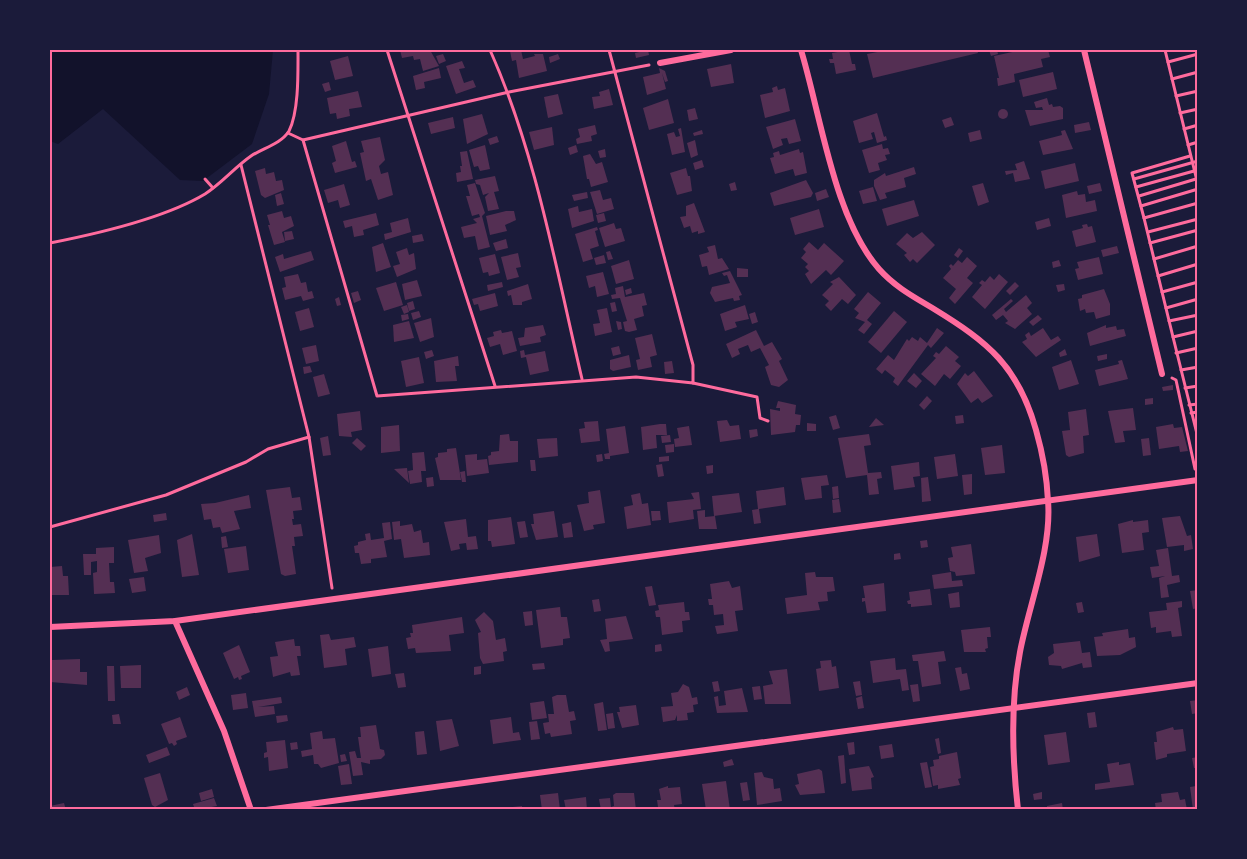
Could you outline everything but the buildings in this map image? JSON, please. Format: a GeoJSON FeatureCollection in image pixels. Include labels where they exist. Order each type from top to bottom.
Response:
{"type":"FeatureCollection","features":[{"type":"Feature","properties":{"kind":"street"},"geometry":{"type":"LineString","coordinates":[[660,63],[731,50]]}},
{"type":"Feature","properties":{"kind":"street"},"geometry":{"type":"LineString","coordinates":[[801,50],[851,228],[879,270],[899,288],[970,332],[991,348],[1016,382],[1035,429],[1049,502],[1043,557],[1020,652],[1013,709],[1014,772],[1018,810]]}},
{"type":"Feature","properties":{"kind":"street"},"geometry":{"type":"LineString","coordinates":[[1084,50],[1162,374]]}},
{"type":"Feature","properties":{"kind":"street"},"geometry":{"type":"LineString","coordinates":[[50,627],[176,621],[1197,480]]}},
{"type":"Feature","properties":{"kind":"street"},"geometry":{"type":"LineString","coordinates":[[176,621],[224,731],[251,810]]}},
{"type":"Feature","properties":{"kind":"street"},"geometry":{"type":"LineString","coordinates":[[266,810],[1197,683]]}},
{"type":"Feature","properties":{"kind":"path"},"geometry":{"type":"LineString","coordinates":[[50,243],[110,230],[190,202],[288,133],[298,82],[298,50]]}},
{"type":"Feature","properties":{"kind":"path"},"geometry":{"type":"LineString","coordinates":[[387,50],[406,116],[495,386]]}},
{"type":"Feature","properties":{"kind":"path"},"geometry":{"type":"LineString","coordinates":[[490,50],[509,92],[543,214],[582,379]]}},
{"type":"Feature","properties":{"kind":"path"},"geometry":{"type":"LineString","coordinates":[[609,50],[693,365],[693,383]]}},
{"type":"Feature","properties":{"kind":"path"},"geometry":{"type":"LineString","coordinates":[[1141,206],[1197,187],[1197,179],[1165,50]]}},
{"type":"Feature","properties":{"kind":"path"},"geometry":{"type":"LineString","coordinates":[[1168,62],[1197,54]]}},
{"type":"Feature","properties":{"kind":"path"},"geometry":{"type":"LineString","coordinates":[[288,133],[303,140],[509,92],[660,63]]}},
{"type":"Feature","properties":{"kind":"path"},"geometry":{"type":"LineString","coordinates":[[1172,79],[1197,72]]}},
{"type":"Feature","properties":{"kind":"path"},"geometry":{"type":"LineString","coordinates":[[1176,96],[1197,91]]}},
{"type":"Feature","properties":{"kind":"path"},"geometry":{"type":"LineString","coordinates":[[1180,113],[1197,109]]}},
{"type":"Feature","properties":{"kind":"path"},"geometry":{"type":"LineString","coordinates":[[1184,129],[1197,126]]}},
{"type":"Feature","properties":{"kind":"path"},"geometry":{"type":"LineString","coordinates":[[303,140],[377,396],[582,379],[636,377],[693,383],[757,397],[760,418],[768,421]]}},
{"type":"Feature","properties":{"kind":"path"},"geometry":{"type":"LineString","coordinates":[[1188,145],[1197,142]]}},
{"type":"Feature","properties":{"kind":"path"},"geometry":{"type":"LineString","coordinates":[[1191,156],[1132,173],[1191,413],[1195,421],[1197,438]]}},
{"type":"Feature","properties":{"kind":"path"},"geometry":{"type":"LineString","coordinates":[[1134,179],[1197,161]]}},
{"type":"Feature","properties":{"kind":"path"},"geometry":{"type":"LineString","coordinates":[[241,165],[309,437],[334,599]]}},
{"type":"Feature","properties":{"kind":"path"},"geometry":{"type":"LineString","coordinates":[[1136,187],[1194,171]]}},
{"type":"Feature","properties":{"kind":"path"},"geometry":{"type":"LineString","coordinates":[[205,179],[213,188]]}},
{"type":"Feature","properties":{"kind":"path"},"geometry":{"type":"LineString","coordinates":[[1138,196],[1197,179]]}},
{"type":"Feature","properties":{"kind":"path"},"geometry":{"type":"LineString","coordinates":[[1144,218],[1197,203]]}},
{"type":"Feature","properties":{"kind":"path"},"geometry":{"type":"LineString","coordinates":[[1148,232],[1197,219]]}},
{"type":"Feature","properties":{"kind":"path"},"geometry":{"type":"LineString","coordinates":[[1150,243],[1197,230]]}},
{"type":"Feature","properties":{"kind":"path"},"geometry":{"type":"LineString","coordinates":[[1154,259],[1197,246]]}},
{"type":"Feature","properties":{"kind":"path"},"geometry":{"type":"LineString","coordinates":[[1158,276],[1197,264]]}},
{"type":"Feature","properties":{"kind":"path"},"geometry":{"type":"LineString","coordinates":[[1162,292],[1197,282]]}},
{"type":"Feature","properties":{"kind":"path"},"geometry":{"type":"LineString","coordinates":[[1166,308],[1197,299]]}},
{"type":"Feature","properties":{"kind":"path"},"geometry":{"type":"LineString","coordinates":[[1169,321],[1197,315]]}},
{"type":"Feature","properties":{"kind":"path"},"geometry":{"type":"LineString","coordinates":[[1173,337],[1197,331]]}},
{"type":"Feature","properties":{"kind":"path"},"geometry":{"type":"LineString","coordinates":[[1176,353],[1197,348]]}},
{"type":"Feature","properties":{"kind":"path"},"geometry":{"type":"LineString","coordinates":[[1181,370],[1197,367]]}},
{"type":"Feature","properties":{"kind":"path"},"geometry":{"type":"LineString","coordinates":[[1162,374],[1176,380],[1197,480]]}},
{"type":"Feature","properties":{"kind":"path"},"geometry":{"type":"LineString","coordinates":[[1185,388],[1197,386]]}},
{"type":"Feature","properties":{"kind":"path"},"geometry":{"type":"LineString","coordinates":[[1189,405],[1197,404]]}},
{"type":"Feature","properties":{"kind":"path"},"geometry":{"type":"LineString","coordinates":[[1191,413],[1197,412]]}},
{"type":"Feature","properties":{"kind":"path"},"geometry":{"type":"LineString","coordinates":[[50,527],[166,495],[246,462],[268,449],[309,437]]}},
{"type":"Feature","properties":{"kind":"shaded area"},"geometry":{"type":"Polygon","coordinates":[[[50,50],[273,50],[269,94],[252,144],[203,181],[180,180],[103,109],[58,144],[50,141],[50,50]]]}}]}
